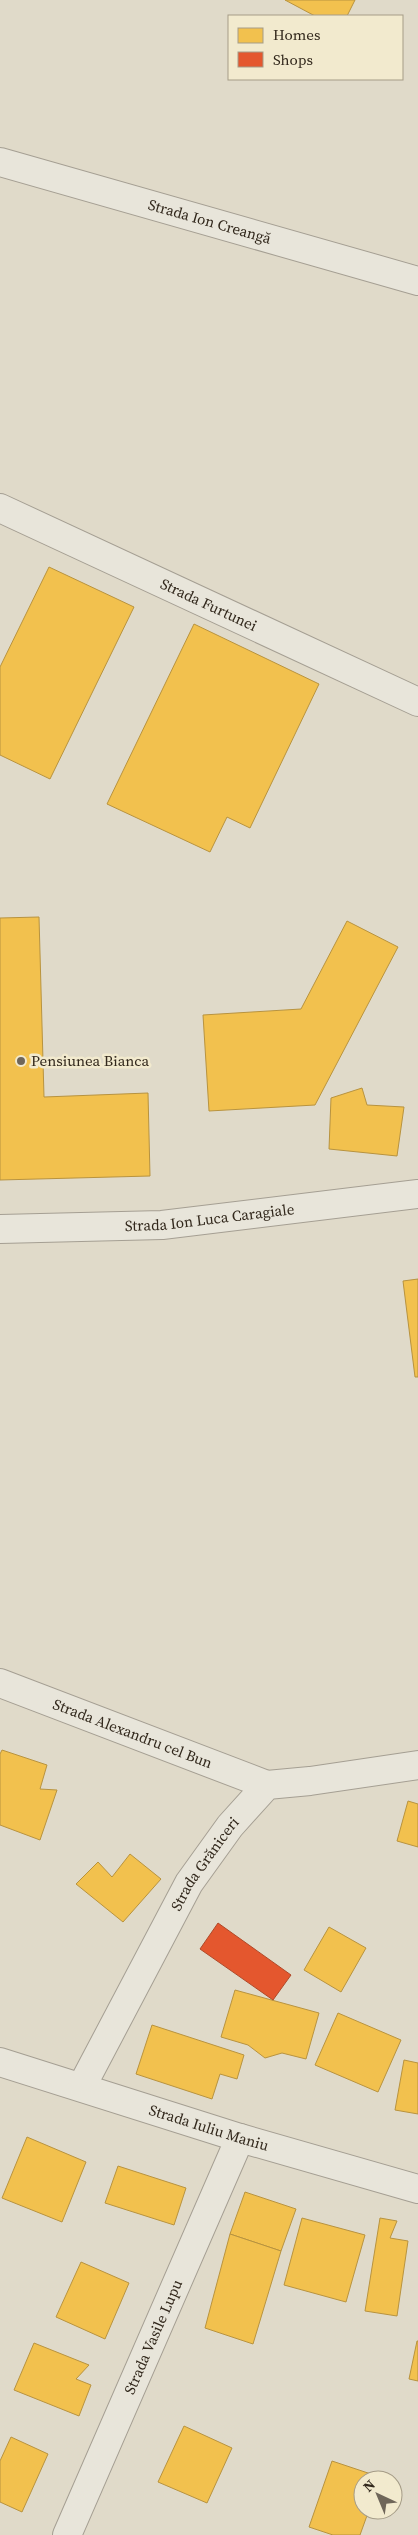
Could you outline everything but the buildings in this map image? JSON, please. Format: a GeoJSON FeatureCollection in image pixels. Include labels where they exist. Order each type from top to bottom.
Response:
{"type":"FeatureCollection","features":[{"type":"Feature","properties":{"kind":"street","name":"Strada Ion Creangă"},"geometry":{"type":"LineString","coordinates":[[0,162],[418,281]]}},
{"type":"Feature","properties":{"kind":"street","name":"Strada Furtunei"},"geometry":{"type":"LineString","coordinates":[[0,508],[418,702]]}},
{"type":"Feature","properties":{"kind":"street","name":"Strada Ion Luca Caragiale"},"geometry":{"type":"LineString","coordinates":[[0,1229],[162,1225],[418,1194]]}},
{"type":"Feature","properties":{"kind":"street","name":"Strada Alexandru cel Bun"},"geometry":{"type":"LineString","coordinates":[[0,1682],[268,1785]]}},
{"type":"Feature","properties":{"kind":"street"},"geometry":{"type":"LineString","coordinates":[[268,1785],[310,1781],[418,1765]]}},
{"type":"Feature","properties":{"kind":"street","name":"Strada Grăniceri"},"geometry":{"type":"LineString","coordinates":[[82,2086],[189,1883],[230,1826],[268,1785]]}},
{"type":"Feature","properties":{"kind":"street","name":"Strada Iuliu Maniu"},"geometry":{"type":"LineString","coordinates":[[0,2062],[82,2086],[240,2138],[418,2189]]}},
{"type":"Feature","properties":{"kind":"street","name":"Strada Vasile Lupu"},"geometry":{"type":"LineString","coordinates":[[67,2535],[240,2138]]}},
{"type":"Feature","properties":{"kind":"place","name":"Pensiunea Bianca"},"geometry":{"type":"Point","coordinates":[21,1061]}}]}
